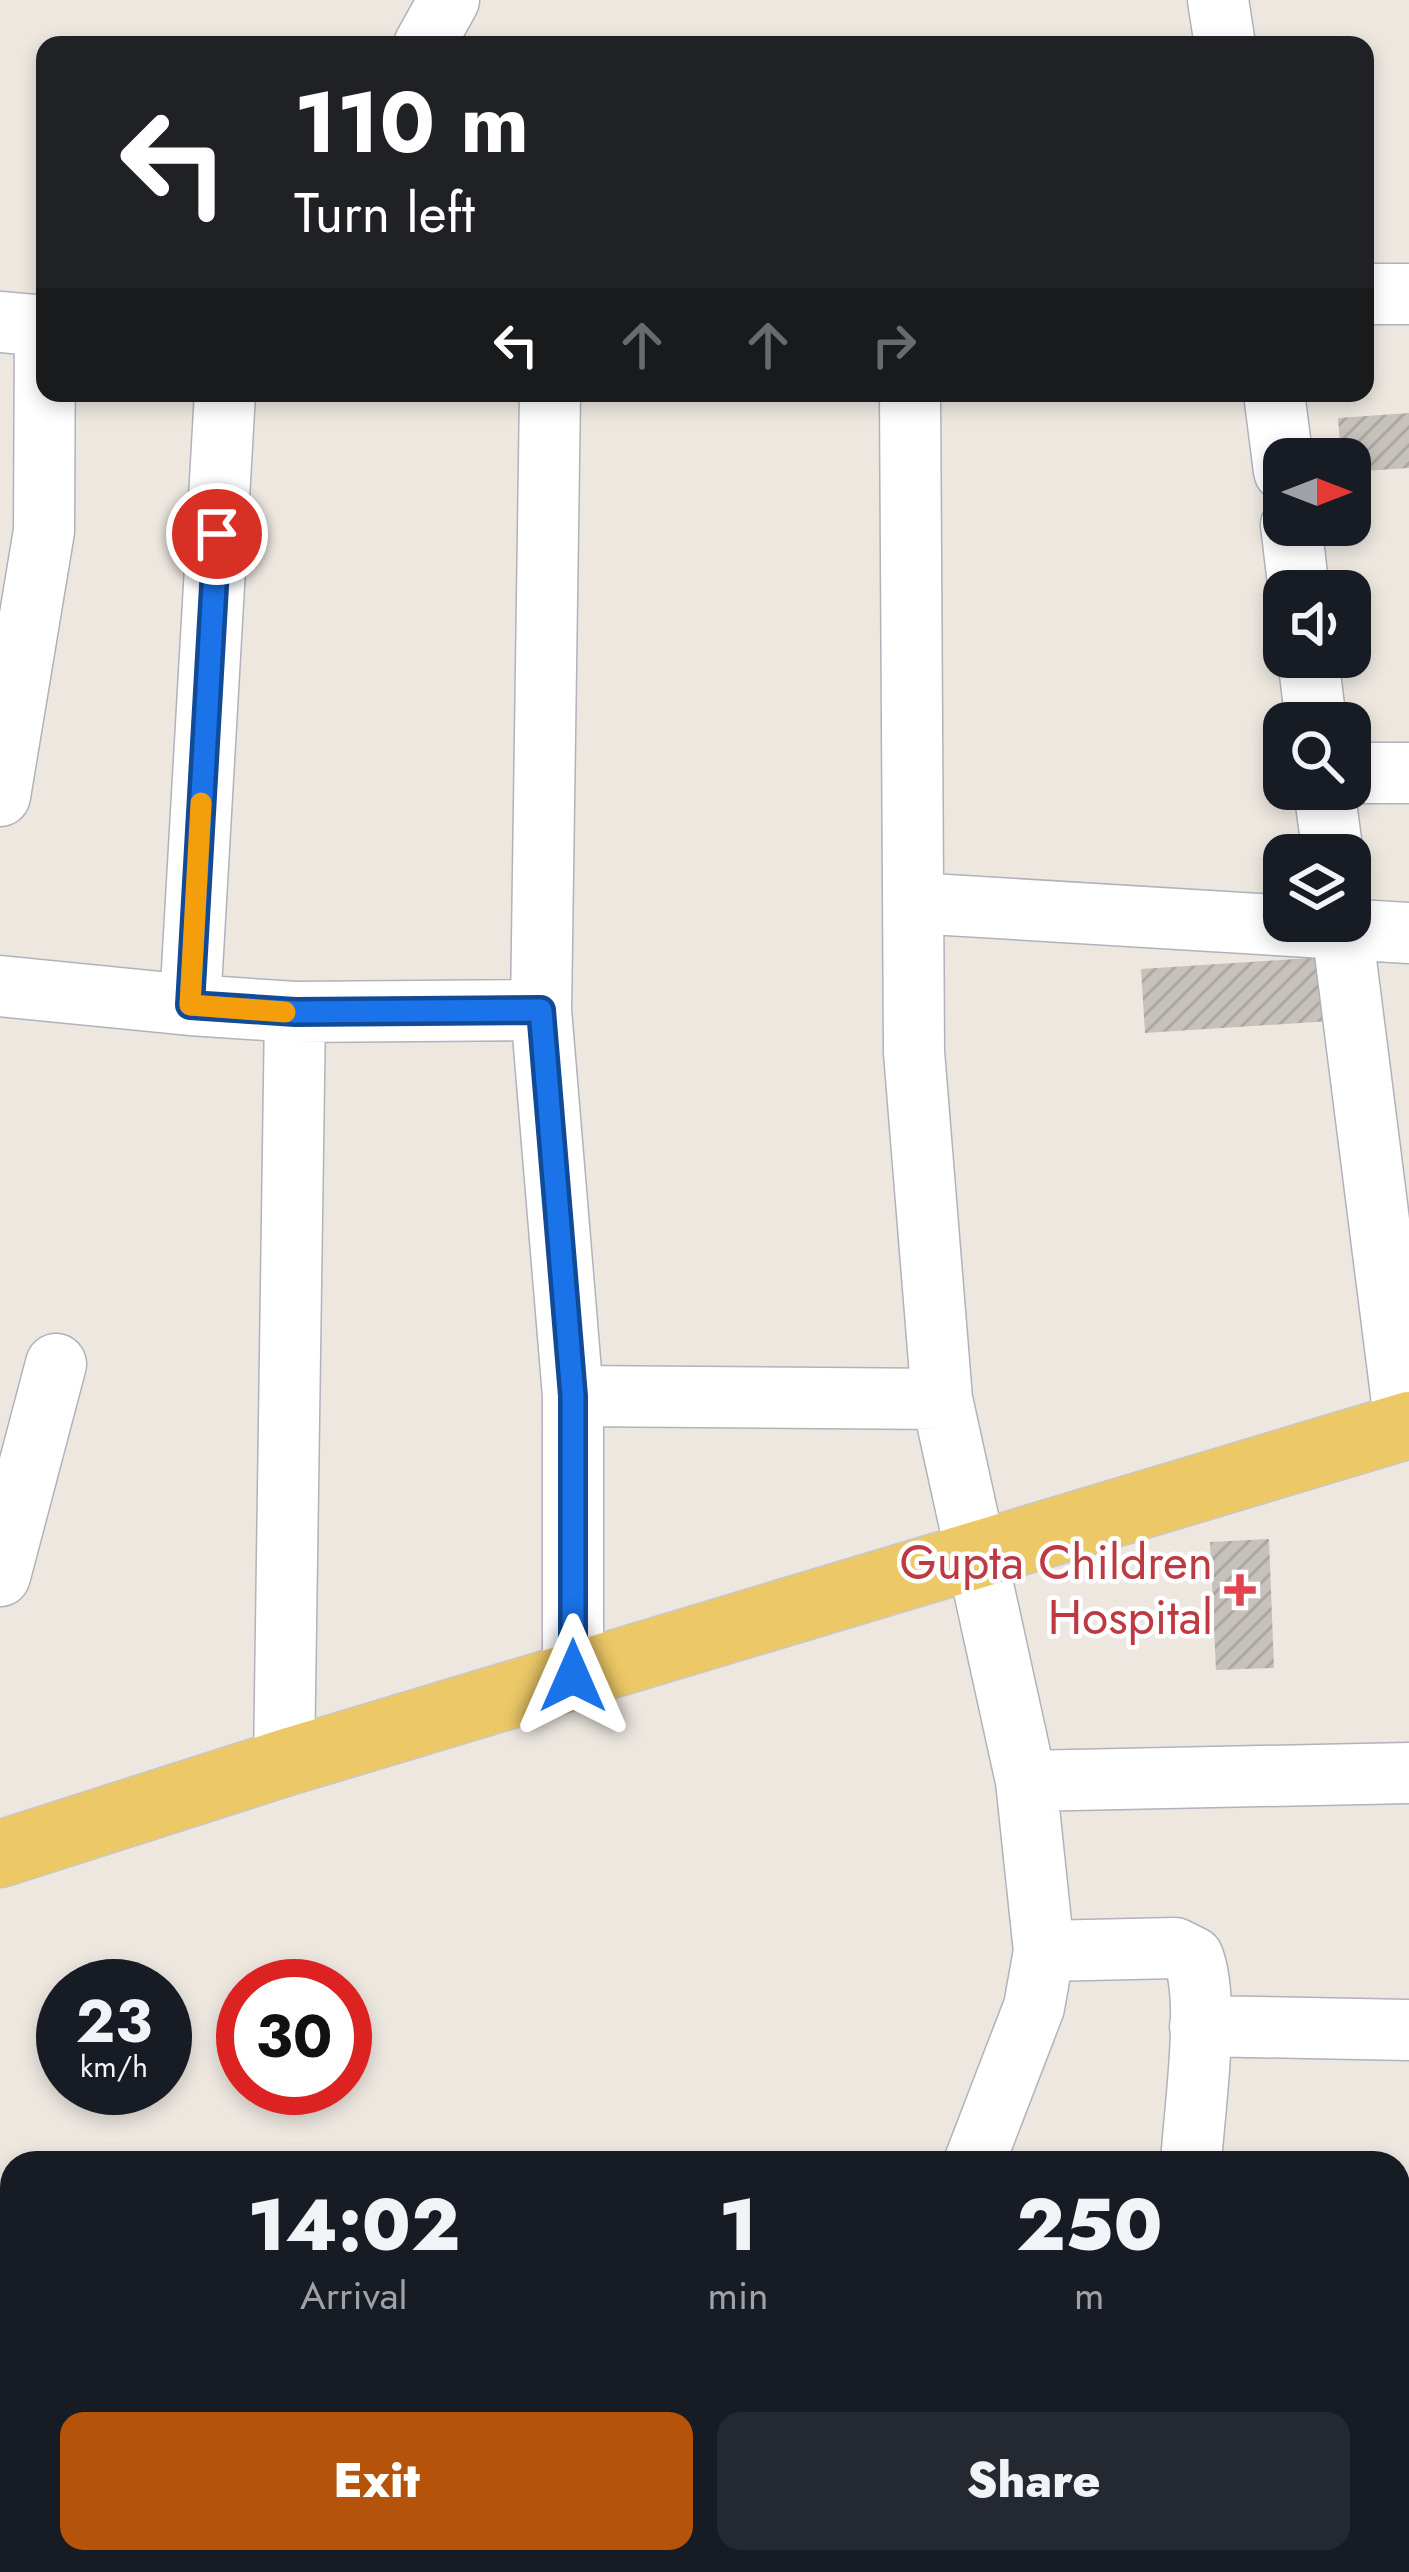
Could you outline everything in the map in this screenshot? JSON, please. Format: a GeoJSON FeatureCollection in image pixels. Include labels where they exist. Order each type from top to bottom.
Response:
{"type":"FeatureCollection","features":[{"type":"Feature","properties":{"kind":"main road"},"geometry":{"type":"LineString","coordinates":[[0,1854],[284,1763],[1407,1425]]}},
{"type":"Feature","properties":{"kind":"street"},"geometry":{"type":"LineString","coordinates":[[429,36],[449,0]]}},
{"type":"Feature","properties":{"kind":"street"},"geometry":{"type":"LineString","coordinates":[[1218,0],[1224,36]]}},
{"type":"Feature","properties":{"kind":"street"},"geometry":{"type":"LineString","coordinates":[[1374,294],[1409,294]]}},
{"type":"Feature","properties":{"kind":"street"},"geometry":{"type":"LineString","coordinates":[[0,322],[36,325]]}},
{"type":"Feature","properties":{"kind":"street"},"geometry":{"type":"LineString","coordinates":[[0,796],[44,531],[45,402]]}},
{"type":"Feature","properties":{"kind":"street"},"geometry":{"type":"LineString","coordinates":[[190,1005],[224,402]]}},
{"type":"Feature","properties":{"kind":"street"},"geometry":{"type":"LineString","coordinates":[[550,402],[541,1010],[573,1396],[573,1676]]}},
{"type":"Feature","properties":{"kind":"street"},"geometry":{"type":"LineString","coordinates":[[910,402],[914,1052],[942,1399],[1026,1781],[1044,1952],[1034,2007],[979,2151]]}},
{"type":"Feature","properties":{"kind":"street"},"geometry":{"type":"LineString","coordinates":[[1275,402],[1280,438]]}},
{"type":"Feature","properties":{"kind":"street"},"geometry":{"type":"LineString","coordinates":[[1371,773],[1409,773]]}},
{"type":"Feature","properties":{"kind":"street"},"geometry":{"type":"LineString","coordinates":[[914,903],[1263,921]]}},
{"type":"Feature","properties":{"kind":"street"},"geometry":{"type":"LineString","coordinates":[[1371,928],[1409,933]]}},
{"type":"Feature","properties":{"kind":"street"},"geometry":{"type":"LineString","coordinates":[[1344,942],[1407,1425]]}},
{"type":"Feature","properties":{"kind":"street"},"geometry":{"type":"LineString","coordinates":[[0,986],[295,1012],[541,1010]]}},
{"type":"Feature","properties":{"kind":"street"},"geometry":{"type":"LineString","coordinates":[[284,1763],[295,1012]]}},
{"type":"Feature","properties":{"kind":"street"},"geometry":{"type":"LineString","coordinates":[[0,1576],[56,1364]]}},
{"type":"Feature","properties":{"kind":"street"},"geometry":{"type":"LineString","coordinates":[[573,1396],[942,1399]]}},
{"type":"Feature","properties":{"kind":"street"},"geometry":{"type":"LineString","coordinates":[[1026,1781],[1409,1773]]}},
{"type":"Feature","properties":{"kind":"street"},"geometry":{"type":"LineString","coordinates":[[1044,1952],[1175,1948],[1193,1957],[1199,2026],[1192,2151]]}},
{"type":"Feature","properties":{"kind":"street"},"geometry":{"type":"LineString","coordinates":[[1199,2026],[1409,2030]]}},
{"type":"Feature","properties":{"kind":"building"},"geometry":{"type":"Polygon","coordinates":[[[1409,413],[1409,468],[1371,471],[1371,438],[1339,438],[1338,418],[1409,413]]]}},
{"type":"Feature","properties":{"kind":"building"},"geometry":{"type":"Polygon","coordinates":[[[1326,957],[1330,1021],[1145,1033],[1141,969],[1326,957]]]}},
{"type":"Feature","properties":{"kind":"building"},"geometry":{"type":"Polygon","coordinates":[[[1269,1539],[1274,1668],[1216,1670],[1210,1542],[1269,1539]]]}},
{"type":"Feature","properties":{"kind":"slow traffic"},"geometry":{"type":"LineString","coordinates":[[201,803],[190,1005],[285,1012]]}},
{"type":"Feature","properties":{"kind":"place","name":"Gupta Children Hospital"},"geometry":{"type":"Point","coordinates":[1240,1590]}},
{"type":"Feature","properties":{"kind":"route"},"geometry":{"type":"LineString","coordinates":[[217,534],[190,1005],[295,1012],[541,1010],[573,1396],[573,1676]]}}]}
